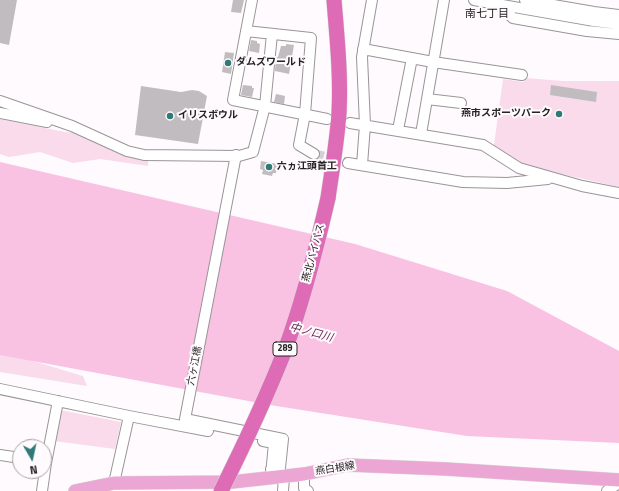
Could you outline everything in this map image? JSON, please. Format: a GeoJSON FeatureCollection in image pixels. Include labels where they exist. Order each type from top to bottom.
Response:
{"type":"FeatureCollection","features":[{"type":"Feature","properties":{"kind":"highway","name":"燕北バイパス"},"geometry":{"type":"LineString","coordinates":[[221,491],[257,418],[285,349],[308,281],[328,198],[336,147],[339,112],[339,52],[334,0]]}},
{"type":"Feature","properties":{"kind":"main road","name":"燕白根線"},"geometry":{"type":"LineString","coordinates":[[75,491],[114,483],[232,482],[271,474],[284,477],[348,465],[446,469],[619,481]]}},
{"type":"Feature","properties":{"kind":"street"},"geometry":{"type":"LineString","coordinates":[[252,0],[233,100],[327,119]]}},
{"type":"Feature","properties":{"kind":"street"},"geometry":{"type":"LineString","coordinates":[[362,165],[365,125],[362,57],[372,0]]}},
{"type":"Feature","properties":{"kind":"street"},"geometry":{"type":"LineString","coordinates":[[421,134],[444,0]]}},
{"type":"Feature","properties":{"kind":"street"},"geometry":{"type":"LineString","coordinates":[[474,0],[619,24]]}},
{"type":"Feature","properties":{"kind":"street"},"geometry":{"type":"LineString","coordinates":[[498,4],[510,0]]}},
{"type":"Feature","properties":{"kind":"street"},"geometry":{"type":"LineString","coordinates":[[525,0],[619,15]]}},
{"type":"Feature","properties":{"kind":"street"},"geometry":{"type":"LineString","coordinates":[[498,4],[513,18],[587,31],[619,34]]}},
{"type":"Feature","properties":{"kind":"street"},"geometry":{"type":"LineString","coordinates":[[246,31],[311,38],[305,114],[299,145],[314,154]]}},
{"type":"Feature","properties":{"kind":"street"},"geometry":{"type":"LineString","coordinates":[[0,101],[78,129],[127,151],[144,155],[236,155],[253,152],[265,106],[272,34]]}},
{"type":"Feature","properties":{"kind":"street"},"geometry":{"type":"LineString","coordinates":[[363,49],[433,62],[522,75]]}},
{"type":"Feature","properties":{"kind":"street"},"geometry":{"type":"LineString","coordinates":[[398,130],[412,58]]}},
{"type":"Feature","properties":{"kind":"street"},"geometry":{"type":"LineString","coordinates":[[427,99],[461,103]]}},
{"type":"Feature","properties":{"kind":"street"},"geometry":{"type":"LineString","coordinates":[[0,113],[78,129]]}},
{"type":"Feature","properties":{"kind":"street"},"geometry":{"type":"LineString","coordinates":[[350,123],[483,144],[519,168],[582,186],[619,193]]}},
{"type":"Feature","properties":{"kind":"street","name":"六ヶ江橋"},"geometry":{"type":"LineString","coordinates":[[236,155],[185,419],[283,439],[280,468],[271,474]]}},
{"type":"Feature","properties":{"kind":"street"},"geometry":{"type":"LineString","coordinates":[[348,163],[463,182],[507,183],[554,178]]}},
{"type":"Feature","properties":{"kind":"street"},"geometry":{"type":"LineString","coordinates":[[0,389],[129,416],[274,443],[271,474]]}},
{"type":"Feature","properties":{"kind":"street"},"geometry":{"type":"LineString","coordinates":[[50,439],[58,401]]}},
{"type":"Feature","properties":{"kind":"street"},"geometry":{"type":"LineString","coordinates":[[114,483],[129,416]]}},
{"type":"Feature","properties":{"kind":"street"},"geometry":{"type":"LineString","coordinates":[[0,455],[12,457]]}},
{"type":"Feature","properties":{"kind":"street"},"geometry":{"type":"LineString","coordinates":[[304,474],[304,488],[308,491]]}},
{"type":"Feature","properties":{"kind":"street"},"geometry":{"type":"LineString","coordinates":[[283,491],[284,477]]}},
{"type":"Feature","properties":{"kind":"street"},"geometry":{"type":"LineString","coordinates":[[42,491],[43,479]]}},
{"type":"Feature","properties":{"kind":"street"},"geometry":{"type":"LineString","coordinates":[[607,491],[619,481]]}},
{"type":"Feature","properties":{"kind":"shaded area","name":"燕市スポーツパーク"},"geometry":{"type":"Polygon","coordinates":[[[526,78],[563,81],[619,81],[619,187],[526,166],[508,158],[494,145],[503,79],[524,82],[526,78]]]}},
{"type":"Feature","properties":{"kind":"shaded area"},"geometry":{"type":"Polygon","coordinates":[[[0,119],[65,132],[78,133],[148,159],[148,166],[100,159],[73,163],[40,152],[9,157],[0,154],[0,119]]]}},
{"type":"Feature","properties":{"kind":"shaded area"},"geometry":{"type":"Polygon","coordinates":[[[0,351],[83,376],[87,386],[0,372],[0,351]]]}},
{"type":"Feature","properties":{"kind":"shaded area"},"geometry":{"type":"Polygon","coordinates":[[[60,410],[121,422],[115,449],[54,441],[60,410]]]}},
{"type":"Feature","properties":{"kind":"water","name":"中ノ口川"},"geometry":{"type":"Polygon","coordinates":[[[0,162],[355,244],[507,291],[619,351],[619,443],[467,436],[270,405],[0,355],[0,162]]]}},
{"type":"Feature","properties":{"kind":"building"},"geometry":{"type":"Polygon","coordinates":[[[0,0],[17,0],[9,45],[0,43],[0,0]]]}},
{"type":"Feature","properties":{"kind":"building"},"geometry":{"type":"Polygon","coordinates":[[[233,0],[244,0],[241,13],[231,12],[233,0]]]}},
{"type":"Feature","properties":{"kind":"building"},"geometry":{"type":"Polygon","coordinates":[[[251,40],[257,41],[257,43],[260,44],[259,53],[249,51],[251,40]]]}},
{"type":"Feature","properties":{"kind":"building"},"geometry":{"type":"Polygon","coordinates":[[[286,44],[294,45],[289,74],[275,71],[276,57],[278,57],[281,46],[286,46],[286,44]]]}},
{"type":"Feature","properties":{"kind":"building","name":"ダムズワールド"},"geometry":{"type":"Polygon","coordinates":[[[225,52],[234,53],[231,74],[222,72],[225,52]]]}},
{"type":"Feature","properties":{"kind":"building"},"geometry":{"type":"Polygon","coordinates":[[[243,85],[252,86],[252,88],[254,88],[252,97],[241,95],[243,85]]]}},
{"type":"Feature","properties":{"kind":"building"},"geometry":{"type":"Polygon","coordinates":[[[551,85],[597,92],[596,102],[550,95],[551,85]]]}},
{"type":"Feature","properties":{"kind":"building","name":"イリスボウル"},"geometry":{"type":"Polygon","coordinates":[[[141,86],[181,92],[192,90],[199,91],[207,96],[198,144],[135,135],[141,86]]]}},
{"type":"Feature","properties":{"kind":"building"},"geometry":{"type":"Polygon","coordinates":[[[276,94],[285,96],[284,104],[274,102],[276,94]]]}},
{"type":"Feature","properties":{"kind":"building","name":"六ヵ江頭首工"},"geometry":{"type":"Polygon","coordinates":[[[261,161],[278,164],[276,173],[273,173],[272,176],[262,174],[263,170],[260,169],[261,161]]]}},
{"type":"Feature","properties":{"kind":"tunnel"},"geometry":{"type":"LineString","coordinates":[[314,154],[348,163]]}},
{"type":"Feature","properties":{"kind":"place","name":"ダムズワールド"},"geometry":{"type":"Point","coordinates":[228,63]}},
{"type":"Feature","properties":{"kind":"place","name":"燕市スポーツパーク"},"geometry":{"type":"Point","coordinates":[559,114]}},
{"type":"Feature","properties":{"kind":"place","name":"イリスボウル"},"geometry":{"type":"Point","coordinates":[170,116]}},
{"type":"Feature","properties":{"kind":"place","name":"六ヵ江頭首工"},"geometry":{"type":"Point","coordinates":[269,167]}},
{"type":"Feature","properties":{"kind":"district","name":"南七丁目"},"geometry":{"type":"Point","coordinates":[487,14]}}]}
